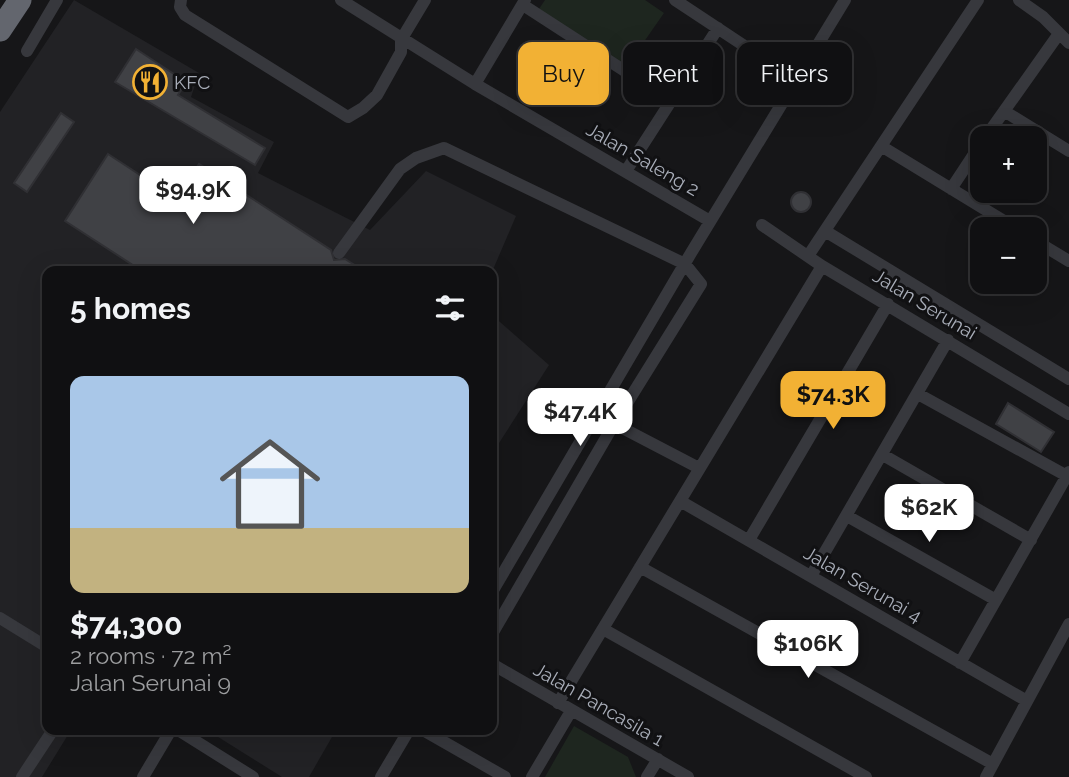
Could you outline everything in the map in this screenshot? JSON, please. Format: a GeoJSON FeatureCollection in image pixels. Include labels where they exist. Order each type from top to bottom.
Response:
{"type":"FeatureCollection","features":[{"type":"Feature","properties":{"kind":"highway"},"geometry":{"type":"LineString","coordinates":[[0,30],[20,0]]}},
{"type":"Feature","properties":{"kind":"street"},"geometry":{"type":"LineString","coordinates":[[27,51],[57,0]]}},
{"type":"Feature","properties":{"kind":"street"},"geometry":{"type":"LineString","coordinates":[[181,0],[180,8],[185,15],[348,117],[377,95],[401,52],[401,40],[425,0]]}},
{"type":"Feature","properties":{"kind":"street","name":"Jalan Saleng 2"},"geometry":{"type":"LineString","coordinates":[[341,0],[401,40],[710,221]]}},
{"type":"Feature","properties":{"kind":"street"},"geometry":{"type":"LineString","coordinates":[[675,0],[739,42]]}},
{"type":"Feature","properties":{"kind":"street"},"geometry":{"type":"LineString","coordinates":[[808,256],[978,0]]}},
{"type":"Feature","properties":{"kind":"street"},"geometry":{"type":"LineString","coordinates":[[993,126],[1064,39],[1053,26],[1019,0]]}},
{"type":"Feature","properties":{"kind":"street"},"geometry":{"type":"LineString","coordinates":[[475,84],[524,2],[623,69]]}},
{"type":"Feature","properties":{"kind":"street"},"geometry":{"type":"LineString","coordinates":[[817,42],[839,2]]}},
{"type":"Feature","properties":{"kind":"street"},"geometry":{"type":"LineString","coordinates":[[709,42],[718,28]]}},
{"type":"Feature","properties":{"kind":"street"},"geometry":{"type":"LineString","coordinates":[[626,171],[668,105]]}},
{"type":"Feature","properties":{"kind":"street"},"geometry":{"type":"LineString","coordinates":[[497,584],[781,105]]}},
{"type":"Feature","properties":{"kind":"street"},"geometry":{"type":"LineString","coordinates":[[1004,111],[1069,150]]}},
{"type":"Feature","properties":{"kind":"street"},"geometry":{"type":"LineString","coordinates":[[881,146],[998,217]]}},
{"type":"Feature","properties":{"kind":"street"},"geometry":{"type":"LineString","coordinates":[[339,253],[400,169],[416,158],[444,148],[688,258],[701,284],[614,424],[497,625]]}},
{"type":"Feature","properties":{"kind":"street"},"geometry":{"type":"LineString","coordinates":[[951,188],[970,160]]}},
{"type":"Feature","properties":{"kind":"street","name":"Jalan Serunai"},"geometry":{"type":"LineString","coordinates":[[762,225],[822,266],[1069,414]]}},
{"type":"Feature","properties":{"kind":"street"},"geometry":{"type":"LineString","coordinates":[[825,231],[1069,379]]}},
{"type":"Feature","properties":{"kind":"street"},"geometry":{"type":"LineString","coordinates":[[1047,248],[1069,261]]}},
{"type":"Feature","properties":{"kind":"street"},"geometry":{"type":"LineString","coordinates":[[558,703],[822,266]]}},
{"type":"Feature","properties":{"kind":"street"},"geometry":{"type":"LineString","coordinates":[[749,540],[888,304]]}},
{"type":"Feature","properties":{"kind":"street"},"geometry":{"type":"LineString","coordinates":[[811,576],[948,340]]}},
{"type":"Feature","properties":{"kind":"street"},"geometry":{"type":"LineString","coordinates":[[918,394],[1068,474],[960,663]]}},
{"type":"Feature","properties":{"kind":"street"},"geometry":{"type":"LineString","coordinates":[[596,415],[699,468]]}},
{"type":"Feature","properties":{"kind":"street"},"geometry":{"type":"LineString","coordinates":[[883,455],[1031,540]]}},
{"type":"Feature","properties":{"kind":"street","name":"Jalan Serunai 4"},"geometry":{"type":"LineString","coordinates":[[680,501],[1027,701]]}},
{"type":"Feature","properties":{"kind":"street"},"geometry":{"type":"LineString","coordinates":[[847,516],[996,600]]}},
{"type":"Feature","properties":{"kind":"street"},"geometry":{"type":"LineString","coordinates":[[523,540],[540,551]]}},
{"type":"Feature","properties":{"kind":"street"},"geometry":{"type":"LineString","coordinates":[[640,567],[993,764]]}},
{"type":"Feature","properties":{"kind":"street"},"geometry":{"type":"LineString","coordinates":[[0,618],[42,644]]}},
{"type":"Feature","properties":{"kind":"street"},"geometry":{"type":"LineString","coordinates":[[986,777],[1069,624]]}},
{"type":"Feature","properties":{"kind":"street"},"geometry":{"type":"LineString","coordinates":[[603,629],[866,777]]}},
{"type":"Feature","properties":{"kind":"street","name":"Jalan Pancasila 1"},"geometry":{"type":"LineString","coordinates":[[497,667],[688,777]]}},
{"type":"Feature","properties":{"kind":"street"},"geometry":{"type":"LineString","coordinates":[[532,777],[571,711]]}},
{"type":"Feature","properties":{"kind":"street"},"geometry":{"type":"LineString","coordinates":[[22,777],[49,735]]}},
{"type":"Feature","properties":{"kind":"street"},"geometry":{"type":"LineString","coordinates":[[143,777],[168,735]]}},
{"type":"Feature","properties":{"kind":"street"},"geometry":{"type":"LineString","coordinates":[[186,735],[253,777]]}},
{"type":"Feature","properties":{"kind":"street"},"geometry":{"type":"LineString","coordinates":[[381,777],[406,735]]}},
{"type":"Feature","properties":{"kind":"street"},"geometry":{"type":"LineString","coordinates":[[432,735],[505,777]]}},
{"type":"Feature","properties":{"kind":"street"},"geometry":{"type":"LineString","coordinates":[[647,777],[658,759]]}},
{"type":"Feature","properties":{"kind":"shaded area"},"geometry":{"type":"Polygon","coordinates":[[[74,0],[199,73],[191,97],[274,142],[258,173],[370,230],[426,171],[516,216],[495,266],[42,266],[42,735],[68,735],[42,777],[0,777],[0,112],[74,0]]]}},
{"type":"Feature","properties":{"kind":"shaded area"},"geometry":{"type":"Polygon","coordinates":[[[545,0],[645,0],[664,13],[644,42],[623,42],[623,68],[609,58],[609,42],[586,42],[539,9],[545,0]]]}},
{"type":"Feature","properties":{"kind":"shaded area"},"geometry":{"type":"Polygon","coordinates":[[[497,319],[549,365],[497,446],[497,319]]]}},
{"type":"Feature","properties":{"kind":"shaded area"},"geometry":{"type":"Polygon","coordinates":[[[574,726],[628,757],[636,777],[545,777],[574,726]]]}},
{"type":"Feature","properties":{"kind":"shaded area"},"geometry":{"type":"Polygon","coordinates":[[[215,735],[333,735],[309,777],[282,777],[215,735]]]}},
{"type":"Feature","properties":{"kind":"building"},"geometry":{"type":"Polygon","coordinates":[[[136,49],[186,82],[178,95],[265,148],[255,165],[115,82],[136,49]]]}},
{"type":"Feature","properties":{"kind":"building"},"geometry":{"type":"Polygon","coordinates":[[[61,113],[74,122],[27,192],[14,183],[61,113]]]}},
{"type":"Feature","properties":{"kind":"building"},"geometry":{"type":"Polygon","coordinates":[[[108,154],[177,199],[199,164],[331,250],[334,260],[345,259],[356,266],[134,266],[65,221],[108,154]]]}},
{"type":"Feature","properties":{"kind":"building"},"geometry":{"type":"Polygon","coordinates":[[[797,192],[805,192],[811,202],[805,212],[797,212],[791,206],[791,198],[797,192]]]}},
{"type":"Feature","properties":{"kind":"building"},"geometry":{"type":"Polygon","coordinates":[[[1008,403],[1054,432],[1041,452],[996,424],[1008,403]]]}},
{"type":"Feature","properties":{"kind":"place","name":"KFC"},"geometry":{"type":"Point","coordinates":[150,82]}}]}
